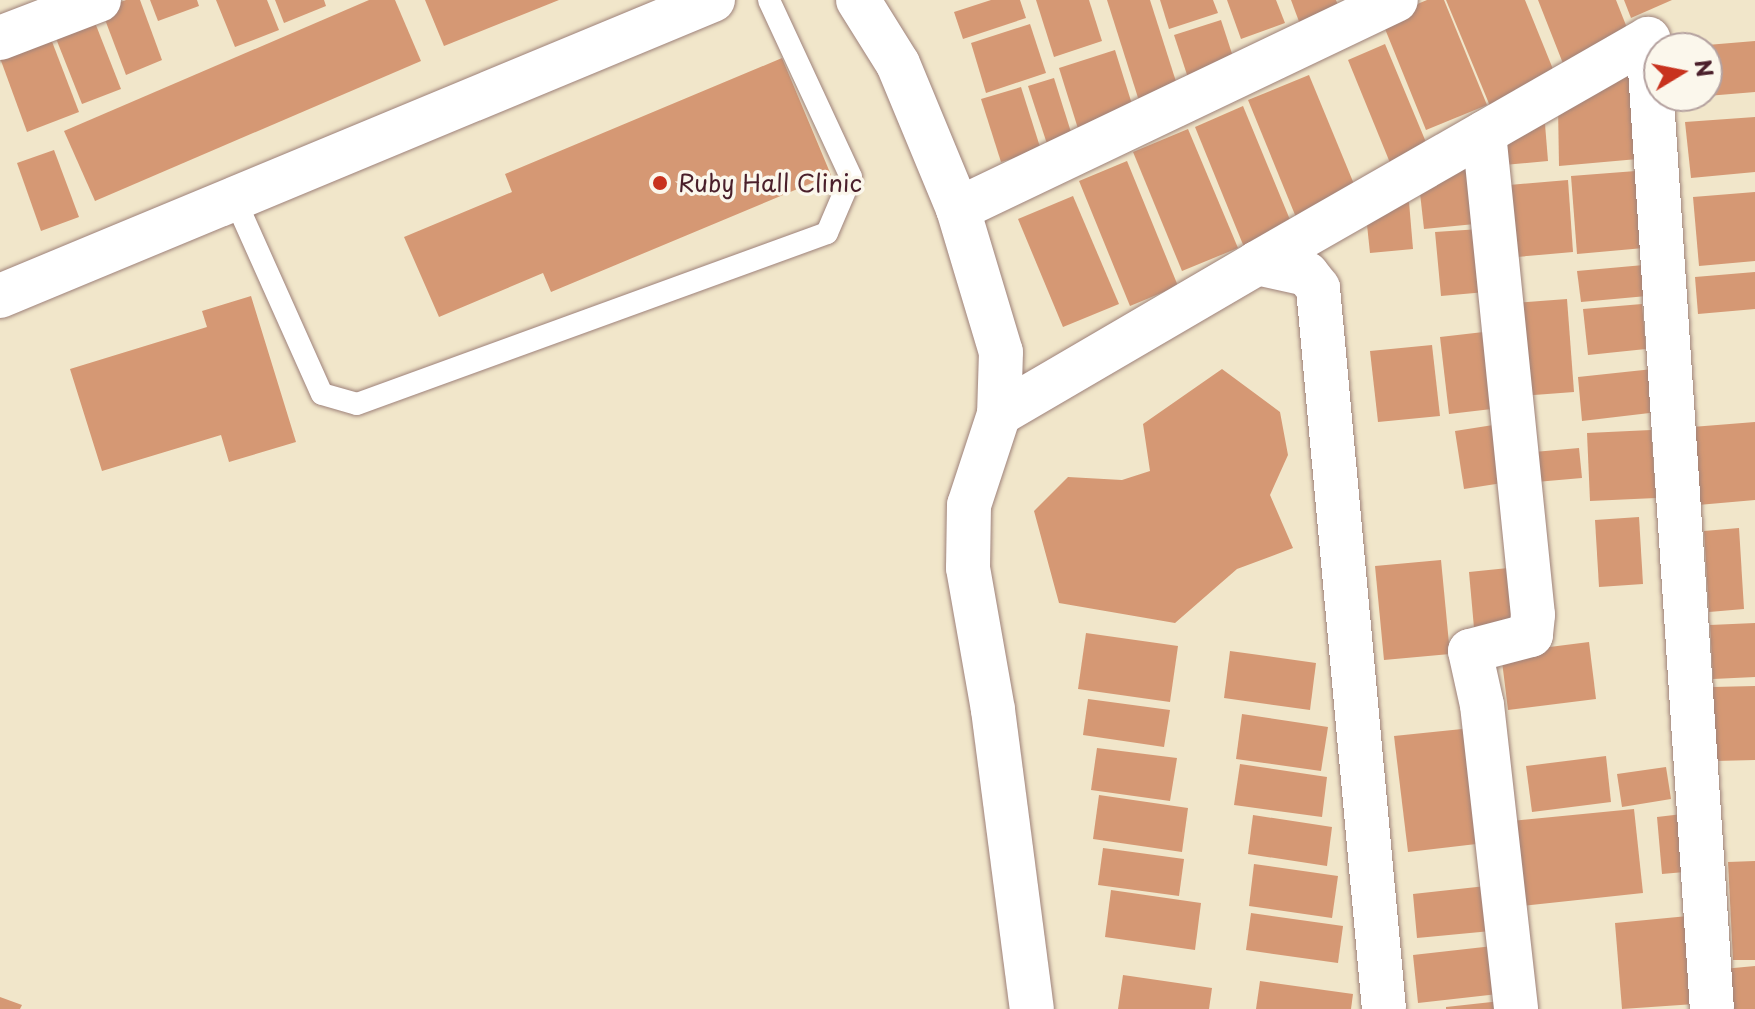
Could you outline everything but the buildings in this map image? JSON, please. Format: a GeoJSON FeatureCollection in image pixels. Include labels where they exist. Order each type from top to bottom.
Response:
{"type":"FeatureCollection","features":[{"type":"Feature","properties":{"kind":"street"},"geometry":{"type":"LineString","coordinates":[[0,38],[99,0]]}},
{"type":"Feature","properties":{"kind":"street"},"geometry":{"type":"LineString","coordinates":[[0,296],[236,202],[713,0]]}},
{"type":"Feature","properties":{"kind":"street"},"geometry":{"type":"LineString","coordinates":[[858,0],[898,64],[958,209],[1001,352],[999,414],[969,505],[968,568],[993,710],[1032,1009]]}},
{"type":"Feature","properties":{"kind":"street"},"geometry":{"type":"LineString","coordinates":[[958,209],[1396,0]]}},
{"type":"Feature","properties":{"kind":"street"},"geometry":{"type":"LineString","coordinates":[[999,414],[1648,39],[1712,1009]]}},
{"type":"Feature","properties":{"kind":"street"},"geometry":{"type":"LineString","coordinates":[[1484,133],[1533,615],[1531,635],[1470,651],[1482,705],[1516,1009]]}},
{"type":"Feature","properties":{"kind":"street"},"geometry":{"type":"LineString","coordinates":[[1257,263],[1307,274],[1318,288],[1384,1009]]}},
{"type":"Feature","properties":{"kind":"lane"},"geometry":{"type":"LineString","coordinates":[[236,202],[322,394],[357,404],[827,233],[851,177],[769,0]]}},
{"type":"Feature","properties":{"kind":"place","name":"Ruby Hall Clinic"},"geometry":{"type":"Point","coordinates":[660,183]}}]}
